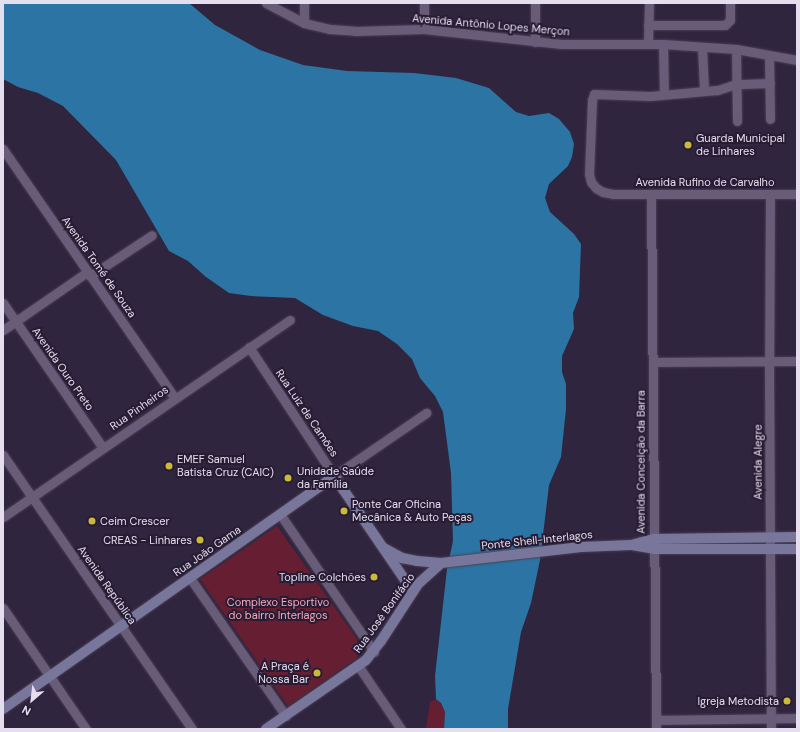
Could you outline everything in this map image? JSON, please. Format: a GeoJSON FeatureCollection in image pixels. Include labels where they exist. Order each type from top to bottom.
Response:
{"type":"FeatureCollection","features":[{"type":"Feature","properties":{"kind":"main road","name":"Rua João Gama"},"geometry":{"type":"LineString","coordinates":[[3,709],[334,476]]}},
{"type":"Feature","properties":{"kind":"main road","name":"Rua Luiz de Camões"},"geometry":{"type":"LineString","coordinates":[[334,476],[413,592]]}},
{"type":"Feature","properties":{"kind":"main road"},"geometry":{"type":"LineString","coordinates":[[630,545],[654,538],[797,537]]}},
{"type":"Feature","properties":{"kind":"main road"},"geometry":{"type":"LineString","coordinates":[[630,545],[654,550],[797,548]]}},
{"type":"Feature","properties":{"kind":"main road","name":"Ponte Shell-Interlagos"},"geometry":{"type":"LineString","coordinates":[[383,548],[402,558],[417,561],[443,562],[581,547],[630,545]]}},
{"type":"Feature","properties":{"kind":"main road","name":"Rua José Bonifácio"},"geometry":{"type":"LineString","coordinates":[[266,729],[359,667],[374,652],[413,592],[443,562]]}},
{"type":"Feature","properties":{"kind":"street","name":"Avenida Antônio Lopes Merçon"},"geometry":{"type":"LineString","coordinates":[[266,3],[304,23],[329,29],[355,31],[424,29],[535,42],[648,43],[736,50],[797,60]]}},
{"type":"Feature","properties":{"kind":"street"},"geometry":{"type":"LineString","coordinates":[[304,3],[304,23]]}},
{"type":"Feature","properties":{"kind":"street"},"geometry":{"type":"LineString","coordinates":[[424,3],[424,29]]}},
{"type":"Feature","properties":{"kind":"street"},"geometry":{"type":"LineString","coordinates":[[535,3],[535,42]]}},
{"type":"Feature","properties":{"kind":"street"},"geometry":{"type":"LineString","coordinates":[[648,3],[648,43]]}},
{"type":"Feature","properties":{"kind":"street"},"geometry":{"type":"LineString","coordinates":[[648,25],[725,25],[730,20],[730,3]]}},
{"type":"Feature","properties":{"kind":"street"},"geometry":{"type":"LineString","coordinates":[[663,44],[664,94],[717,90],[736,84],[770,83]]}},
{"type":"Feature","properties":{"kind":"street"},"geometry":{"type":"LineString","coordinates":[[702,47],[704,90]]}},
{"type":"Feature","properties":{"kind":"street"},"geometry":{"type":"LineString","coordinates":[[736,50],[738,121]]}},
{"type":"Feature","properties":{"kind":"street"},"geometry":{"type":"LineString","coordinates":[[769,55],[770,119]]}},
{"type":"Feature","properties":{"kind":"street","name":"Avenida Rufino de Carvalho"},"geometry":{"type":"LineString","coordinates":[[664,94],[644,96],[598,93],[593,96],[589,174],[591,182],[596,188],[603,192],[613,194],[797,194]]}},
{"type":"Feature","properties":{"kind":"street","name":"Avenida Tomé de Souza"},"geometry":{"type":"LineString","coordinates":[[3,149],[175,398]]}},
{"type":"Feature","properties":{"kind":"street","name":"Avenida Conceição da Barra"},"geometry":{"type":"LineString","coordinates":[[651,194],[656,725]]}},
{"type":"Feature","properties":{"kind":"street","name":"Avenida Alegre"},"geometry":{"type":"LineString","coordinates":[[770,194],[769,361],[771,729]]}},
{"type":"Feature","properties":{"kind":"street"},"geometry":{"type":"LineString","coordinates":[[3,330],[152,235]]}},
{"type":"Feature","properties":{"kind":"street","name":"Avenida Ouro Preto"},"geometry":{"type":"LineString","coordinates":[[3,303],[103,448]]}},
{"type":"Feature","properties":{"kind":"street","name":"Rua Pinheiros"},"geometry":{"type":"LineString","coordinates":[[3,517],[290,320]]}},
{"type":"Feature","properties":{"kind":"street","name":"Rua Luiz de Camões"},"geometry":{"type":"LineString","coordinates":[[249,347],[334,476]]}},
{"type":"Feature","properties":{"kind":"street"},"geometry":{"type":"LineString","coordinates":[[653,362],[797,361]]}},
{"type":"Feature","properties":{"kind":"street","name":"Rua João Gama"},"geometry":{"type":"LineString","coordinates":[[334,476],[426,413]]}},
{"type":"Feature","properties":{"kind":"street","name":"Avenida República"},"geometry":{"type":"LineString","coordinates":[[3,455],[192,729]]}},
{"type":"Feature","properties":{"kind":"street"},"geometry":{"type":"LineString","coordinates":[[280,514],[374,652]]}},
{"type":"Feature","properties":{"kind":"street"},"geometry":{"type":"LineString","coordinates":[[190,578],[286,716]]}},
{"type":"Feature","properties":{"kind":"street"},"geometry":{"type":"LineString","coordinates":[[3,608],[86,729]]}},
{"type":"Feature","properties":{"kind":"street"},"geometry":{"type":"LineString","coordinates":[[359,667],[401,729]]}},
{"type":"Feature","properties":{"kind":"street"},"geometry":{"type":"LineString","coordinates":[[656,725],[797,718]]}},
{"type":"Feature","properties":{"kind":"green space","name":"Complexo Esportivo do bairro Interlagos"},"geometry":{"type":"Polygon","coordinates":[[[277,526],[357,639],[359,648],[357,658],[288,706],[200,579],[277,526]]]}},
{"type":"Feature","properties":{"kind":"green space"},"geometry":{"type":"Polygon","coordinates":[[[436,699],[441,703],[445,712],[444,729],[426,729],[430,702],[436,699]]]}},
{"type":"Feature","properties":{"kind":"water"},"geometry":{"type":"Polygon","coordinates":[[[3,3],[189,3],[215,25],[260,50],[303,65],[347,71],[414,73],[456,78],[489,88],[516,112],[529,116],[549,113],[559,119],[570,132],[574,144],[572,157],[568,166],[549,184],[545,198],[550,212],[574,234],[581,244],[579,297],[573,313],[574,329],[562,356],[562,372],[566,384],[566,409],[561,457],[549,485],[540,560],[531,603],[521,632],[508,709],[508,729],[444,729],[445,712],[441,703],[436,699],[435,676],[447,569],[453,541],[451,473],[443,412],[435,396],[420,378],[412,359],[397,344],[378,331],[353,326],[323,315],[295,298],[251,296],[229,293],[206,277],[188,261],[169,251],[116,160],[63,106],[38,93],[18,87],[3,79],[3,3]]]}},
{"type":"Feature","properties":{"kind":"place","name":"Guarda Municipal de Linhares"},"geometry":{"type":"Point","coordinates":[688,145]}},
{"type":"Feature","properties":{"kind":"place","name":"EMEF Samuel Batista Cruz (CAIC)"},"geometry":{"type":"Point","coordinates":[169,466]}},
{"type":"Feature","properties":{"kind":"place","name":"Unidade Saúde da Família"},"geometry":{"type":"Point","coordinates":[288,478]}},
{"type":"Feature","properties":{"kind":"place","name":"Ponte Car Oficina Mecânica & Auto Peças"},"geometry":{"type":"Point","coordinates":[344,511]}},
{"type":"Feature","properties":{"kind":"place","name":"Ceim Crescer"},"geometry":{"type":"Point","coordinates":[92,521]}},
{"type":"Feature","properties":{"kind":"place","name":"CREAS - Linhares"},"geometry":{"type":"Point","coordinates":[200,540]}},
{"type":"Feature","properties":{"kind":"place","name":"Topline Colchões"},"geometry":{"type":"Point","coordinates":[374,577]}},
{"type":"Feature","properties":{"kind":"place","name":"A Praça é Nossa Bar"},"geometry":{"type":"Point","coordinates":[317,673]}},
{"type":"Feature","properties":{"kind":"place","name":"Igreja Metodista"},"geometry":{"type":"Point","coordinates":[787,701]}}]}
